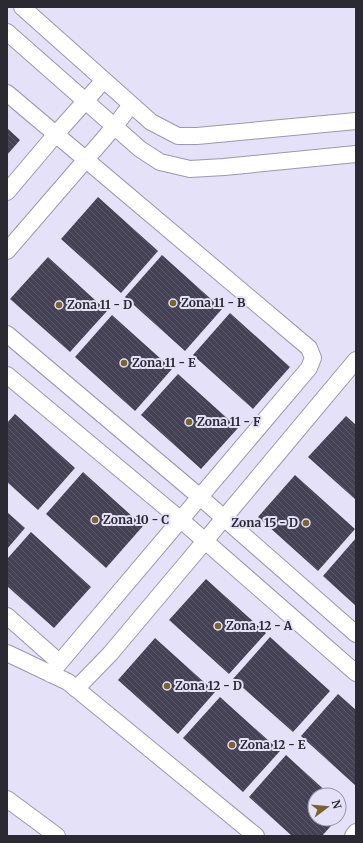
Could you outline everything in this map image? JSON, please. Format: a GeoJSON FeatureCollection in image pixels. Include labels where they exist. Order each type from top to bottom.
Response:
{"type":"FeatureCollection","features":[{"type":"Feature","properties":{"kind":"street"},"geometry":{"type":"LineString","coordinates":[[22,7],[151,122],[178,136],[197,136],[356,121]]}},
{"type":"Feature","properties":{"kind":"street"},"geometry":{"type":"LineString","coordinates":[[7,32],[114,127],[140,149],[160,162],[190,169],[356,154]]}},
{"type":"Feature","properties":{"kind":"street"},"geometry":{"type":"LineString","coordinates":[[7,192],[104,80]]}},
{"type":"Feature","properties":{"kind":"street"},"geometry":{"type":"LineString","coordinates":[[7,93],[309,348],[313,358],[309,368],[55,668]]}},
{"type":"Feature","properties":{"kind":"street"},"geometry":{"type":"LineString","coordinates":[[7,251],[114,127],[131,105]]}},
{"type":"Feature","properties":{"kind":"street"},"geometry":{"type":"LineString","coordinates":[[7,334],[200,497],[356,634]]}},
{"type":"Feature","properties":{"kind":"street"},"geometry":{"type":"LineString","coordinates":[[76,689],[110,654],[224,518],[351,377],[356,360]]}},
{"type":"Feature","properties":{"kind":"street"},"geometry":{"type":"LineString","coordinates":[[7,375],[206,541],[356,673]]}},
{"type":"Feature","properties":{"kind":"street"},"geometry":{"type":"LineString","coordinates":[[7,616],[31,638],[68,682],[256,836]]}},
{"type":"Feature","properties":{"kind":"street"},"geometry":{"type":"LineString","coordinates":[[12,656],[24,656],[31,647],[31,638]]}},
{"type":"Feature","properties":{"kind":"street"},"geometry":{"type":"LineString","coordinates":[[12,656],[55,668]]}},
{"type":"Feature","properties":{"kind":"street"},"geometry":{"type":"LineString","coordinates":[[7,799],[57,836]]}},
{"type":"Feature","properties":{"kind":"street"},"geometry":{"type":"LineString","coordinates":[[353,836],[356,832]]}},
{"type":"Feature","properties":{"kind":"building"},"geometry":{"type":"Polygon","coordinates":[[[7,128],[20,140],[7,155],[7,128]]]}},
{"type":"Feature","properties":{"kind":"building"},"geometry":{"type":"Polygon","coordinates":[[[98,197],[158,251],[121,293],[61,239],[98,197]]]}},
{"type":"Feature","properties":{"kind":"building","name":"Zona 11 - B"},"geometry":{"type":"Polygon","coordinates":[[[162,255],[222,309],[185,351],[125,297],[162,255]]]}},
{"type":"Feature","properties":{"kind":"building","name":"Zona 11 - D"},"geometry":{"type":"Polygon","coordinates":[[[48,257],[107,311],[70,352],[10,299],[48,257]]]}},
{"type":"Feature","properties":{"kind":"building"},"geometry":{"type":"Polygon","coordinates":[[[230,313],[290,367],[253,409],[193,355],[230,313]]]}},
{"type":"Feature","properties":{"kind":"building","name":"Zona 11 - E"},"geometry":{"type":"Polygon","coordinates":[[[112,315],[172,369],[135,411],[75,357],[112,315]]]}},
{"type":"Feature","properties":{"kind":"building","name":"Zona 11 - F"},"geometry":{"type":"Polygon","coordinates":[[[178,374],[238,428],[201,469],[141,415],[178,374]]]}},
{"type":"Feature","properties":{"kind":"building"},"geometry":{"type":"Polygon","coordinates":[[[15,414],[75,468],[38,510],[7,482],[7,423],[15,414]]]}},
{"type":"Feature","properties":{"kind":"building"},"geometry":{"type":"Polygon","coordinates":[[[346,416],[356,425],[356,500],[308,457],[346,416]]]}},
{"type":"Feature","properties":{"kind":"building","name":"Zona 10 - C"},"geometry":{"type":"Polygon","coordinates":[[[83,472],[143,526],[106,568],[46,514],[83,472]]]}},
{"type":"Feature","properties":{"kind":"building","name":"Zona 15 - D"},"geometry":{"type":"Polygon","coordinates":[[[295,475],[355,529],[318,571],[258,517],[295,475]]]}},
{"type":"Feature","properties":{"kind":"building"},"geometry":{"type":"Polygon","coordinates":[[[7,512],[25,528],[7,549],[7,512]]]}},
{"type":"Feature","properties":{"kind":"building"},"geometry":{"type":"Polygon","coordinates":[[[31,532],[91,587],[54,628],[7,586],[7,559],[31,532]]]}},
{"type":"Feature","properties":{"kind":"building"},"geometry":{"type":"Polygon","coordinates":[[[356,538],[356,606],[323,576],[356,538]]]}},
{"type":"Feature","properties":{"kind":"building","name":"Zona 12 - A"},"geometry":{"type":"Polygon","coordinates":[[[206,579],[266,633],[229,674],[169,620],[206,579]]]}},
{"type":"Feature","properties":{"kind":"building"},"geometry":{"type":"Polygon","coordinates":[[[270,637],[330,691],[293,732],[233,679],[270,637]]]}},
{"type":"Feature","properties":{"kind":"building","name":"Zona 12 - D"},"geometry":{"type":"Polygon","coordinates":[[[155,638],[215,692],[178,734],[118,680],[155,638]]]}},
{"type":"Feature","properties":{"kind":"building"},"geometry":{"type":"Polygon","coordinates":[[[338,694],[356,710],[356,786],[301,736],[338,694]]]}},
{"type":"Feature","properties":{"kind":"building","name":"Zona 12 - E"},"geometry":{"type":"Polygon","coordinates":[[[220,697],[280,751],[243,792],[183,738],[220,697]]]}},
{"type":"Feature","properties":{"kind":"building"},"geometry":{"type":"Polygon","coordinates":[[[286,755],[321,787],[307,787],[307,827],[330,827],[322,836],[292,836],[249,797],[286,755]]]}},
{"type":"Feature","properties":{"kind":"place","name":"Zona 11 - B"},"geometry":{"type":"Point","coordinates":[173,303]}},
{"type":"Feature","properties":{"kind":"place","name":"Zona 11 - D"},"geometry":{"type":"Point","coordinates":[59,305]}},
{"type":"Feature","properties":{"kind":"place","name":"Zona 11 - E"},"geometry":{"type":"Point","coordinates":[124,363]}},
{"type":"Feature","properties":{"kind":"place","name":"Zona 11 - F"},"geometry":{"type":"Point","coordinates":[189,422]}},
{"type":"Feature","properties":{"kind":"place","name":"Zona 10 - C"},"geometry":{"type":"Point","coordinates":[95,520]}},
{"type":"Feature","properties":{"kind":"place","name":"Zona 15 - D"},"geometry":{"type":"Point","coordinates":[306,523]}},
{"type":"Feature","properties":{"kind":"place","name":"Zona 12 - A"},"geometry":{"type":"Point","coordinates":[218,626]}},
{"type":"Feature","properties":{"kind":"place","name":"Zona 12 - D"},"geometry":{"type":"Point","coordinates":[167,686]}},
{"type":"Feature","properties":{"kind":"place","name":"Zona 12 - E"},"geometry":{"type":"Point","coordinates":[232,745]}}]}
